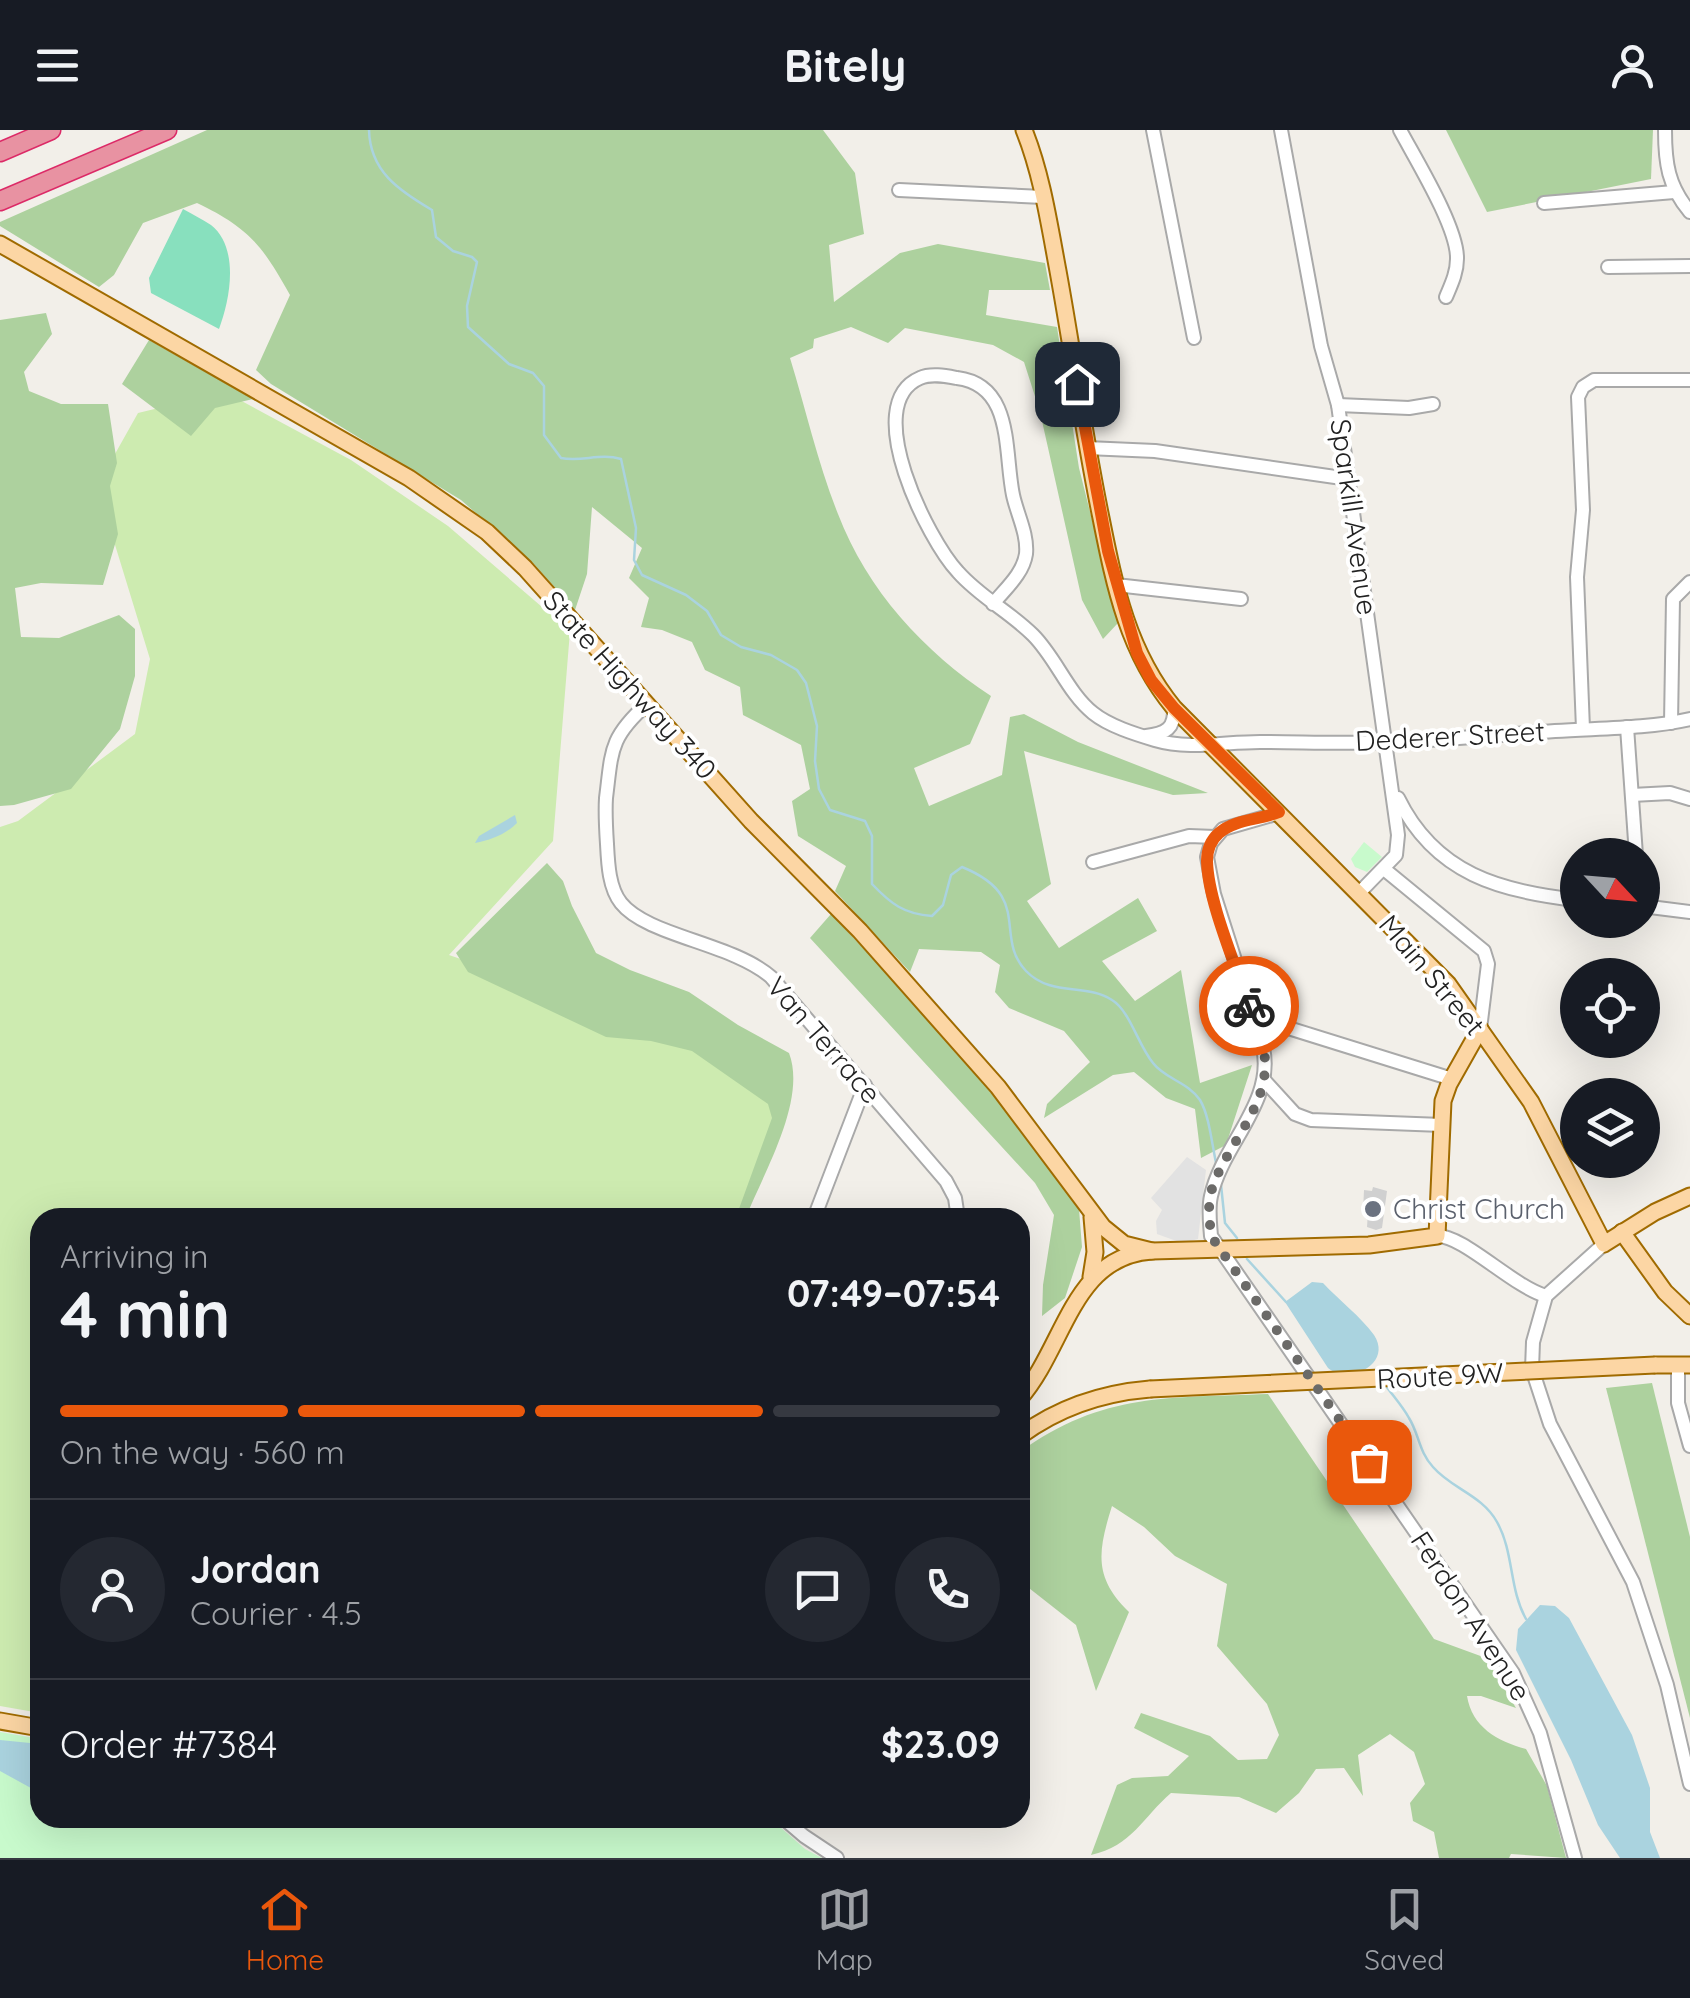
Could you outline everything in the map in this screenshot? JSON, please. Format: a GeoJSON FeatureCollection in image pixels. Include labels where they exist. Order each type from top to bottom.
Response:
{"type":"FeatureCollection","features":[{"type":"Feature","properties":{"kind":"highway"},"geometry":{"type":"LineString","coordinates":[[0,152],[51,130]]}},
{"type":"Feature","properties":{"kind":"highway"},"geometry":{"type":"LineString","coordinates":[[0,201],[167,130]]}},
{"type":"Feature","properties":{"kind":"main road","name":"Main Street"},"geometry":{"type":"LineString","coordinates":[[1024,130],[1044,197],[1086,448],[1116,585],[1137,653],[1151,680],[1174,708],[1444,980],[1531,1102],[1604,1244]]}},
{"type":"Feature","properties":{"kind":"main road","name":"State Highway 340"},"geometry":{"type":"LineString","coordinates":[[0,244],[450,504],[525,568],[751,821],[860,931],[998,1087],[1087,1207],[1118,1241],[1152,1251]]}},
{"type":"Feature","properties":{"kind":"main road"},"geometry":{"type":"LineString","coordinates":[[1091,1277],[1120,1257],[1152,1251],[1369,1245],[1436,1236],[1444,1096],[1480,1030]]}},
{"type":"Feature","properties":{"kind":"main road"},"geometry":{"type":"LineString","coordinates":[[1604,1244],[1690,1196]]}},
{"type":"Feature","properties":{"kind":"main road"},"geometry":{"type":"LineString","coordinates":[[1030,1384],[1091,1277],[1095,1234],[1087,1207]]}},
{"type":"Feature","properties":{"kind":"main road"},"geometry":{"type":"LineString","coordinates":[[1622,1232],[1665,1292],[1690,1316]]}},
{"type":"Feature","properties":{"kind":"main road","name":"Route 9W"},"geometry":{"type":"LineString","coordinates":[[1030,1429],[1080,1403],[1150,1390],[1684,1365]]}},
{"type":"Feature","properties":{"kind":"main road"},"geometry":{"type":"LineString","coordinates":[[0,1721],[30,1726]]}},
{"type":"Feature","properties":{"kind":"street"},"geometry":{"type":"LineString","coordinates":[[1154,130],[1194,338]]}},
{"type":"Feature","properties":{"kind":"street","name":"Sparkill Avenue"},"geometry":{"type":"LineString","coordinates":[[1281,130],[1322,346],[1338,406],[1388,742],[1399,850]]}},
{"type":"Feature","properties":{"kind":"street"},"geometry":{"type":"LineString","coordinates":[[1400,130],[1452,234],[1456,268],[1446,297]]}},
{"type":"Feature","properties":{"kind":"street"},"geometry":{"type":"LineString","coordinates":[[1664,130],[1665,159],[1674,192],[1690,212]]}},
{"type":"Feature","properties":{"kind":"street"},"geometry":{"type":"LineString","coordinates":[[899,190],[1044,197]]}},
{"type":"Feature","properties":{"kind":"street"},"geometry":{"type":"LineString","coordinates":[[1544,203],[1674,192]]}},
{"type":"Feature","properties":{"kind":"street"},"geometry":{"type":"LineString","coordinates":[[1608,267],[1690,266]]}},
{"type":"Feature","properties":{"kind":"street","name":"Dederer Street"},"geometry":{"type":"LineString","coordinates":[[992,604],[1022,567],[1026,552],[1001,412],[983,384],[936,375],[920,378],[897,401],[895,418],[908,486],[946,557],[992,604],[1032,633],[1090,712],[1143,736],[1174,745],[1388,742],[1627,727],[1690,719]]}},
{"type":"Feature","properties":{"kind":"street"},"geometry":{"type":"LineString","coordinates":[[1583,729],[1577,577],[1583,510],[1578,397],[1583,387],[1594,380],[1690,380]]}},
{"type":"Feature","properties":{"kind":"street"},"geometry":{"type":"LineString","coordinates":[[1338,406],[1408,408],[1433,404]]}},
{"type":"Feature","properties":{"kind":"street"},"geometry":{"type":"LineString","coordinates":[[1086,448],[1156,451],[1349,479]]}},
{"type":"Feature","properties":{"kind":"street"},"geometry":{"type":"LineString","coordinates":[[1116,585],[1241,599]]}},
{"type":"Feature","properties":{"kind":"street"},"geometry":{"type":"LineString","coordinates":[[1670,723],[1673,599],[1687,587]]}},
{"type":"Feature","properties":{"kind":"street","name":"Van Terrace"},"geometry":{"type":"LineString","coordinates":[[647,704],[624,724],[615,738],[611,758],[605,809],[608,865],[620,903],[649,923],[739,955],[771,977],[946,1181],[956,1208]]}},
{"type":"Feature","properties":{"kind":"street"},"geometry":{"type":"LineString","coordinates":[[1143,736],[1169,730],[1174,708]]}},
{"type":"Feature","properties":{"kind":"street"},"geometry":{"type":"LineString","coordinates":[[1627,727],[1635,838]]}},
{"type":"Feature","properties":{"kind":"street"},"geometry":{"type":"LineString","coordinates":[[1393,786],[1413,824],[1436,850]]}},
{"type":"Feature","properties":{"kind":"street"},"geometry":{"type":"LineString","coordinates":[[1632,795],[1670,793],[1690,799]]}},
{"type":"Feature","properties":{"kind":"street"},"geometry":{"type":"LineString","coordinates":[[1220,1248],[1212,1240],[1210,1196],[1264,1080],[1265,1057],[1207,857],[1215,837],[1230,826],[1279,812]]}},
{"type":"Feature","properties":{"kind":"street"},"geometry":{"type":"LineString","coordinates":[[1093,862],[1189,836],[1215,837]]}},
{"type":"Feature","properties":{"kind":"street"},"geometry":{"type":"LineString","coordinates":[[1360,892],[1399,850],[1416,842],[1499,888],[1560,897]]}},
{"type":"Feature","properties":{"kind":"street"},"geometry":{"type":"LineString","coordinates":[[1384,868],[1484,951],[1488,964],[1480,1030]]}},
{"type":"Feature","properties":{"kind":"street"},"geometry":{"type":"LineString","coordinates":[[1660,908],[1690,912]]}},
{"type":"Feature","properties":{"kind":"street"},"geometry":{"type":"LineString","coordinates":[[1253,1017],[1452,1079]]}},
{"type":"Feature","properties":{"kind":"street"},"geometry":{"type":"LineString","coordinates":[[1264,1080],[1295,1114],[1311,1120],[1442,1125]]}},
{"type":"Feature","properties":{"kind":"street"},"geometry":{"type":"LineString","coordinates":[[818,1208],[865,1085]]}},
{"type":"Feature","properties":{"kind":"street"},"geometry":{"type":"LineString","coordinates":[[1436,1236],[1454,1238],[1504,1275],[1546,1296]]}},
{"type":"Feature","properties":{"kind":"street"},"geometry":{"type":"LineString","coordinates":[[1604,1244],[1546,1296],[1533,1342],[1534,1381],[1550,1424],[1633,1582],[1667,1685],[1690,1784]]}},
{"type":"Feature","properties":{"kind":"street","name":"Ferdon Avenue"},"geometry":{"type":"LineString","coordinates":[[1220,1248],[1514,1674],[1540,1734],[1575,1858]]}},
{"type":"Feature","properties":{"kind":"street"},"geometry":{"type":"LineString","coordinates":[[1684,1365],[1678,1404],[1690,1446]]}},
{"type":"Feature","properties":{"kind":"street"},"geometry":{"type":"LineString","coordinates":[[795,1828],[837,1858]]}},
{"type":"Feature","properties":{"kind":"shaded area"},"geometry":{"type":"Polygon","coordinates":[[[1187,1157],[1206,1170],[1198,1239],[1182,1243],[1157,1234],[1156,1221],[1162,1210],[1151,1198],[1187,1157]]]}},
{"type":"Feature","properties":{"kind":"shaded area","name":"Christ Church"},"geometry":{"type":"Polygon","coordinates":[[[1373,1187],[1387,1191],[1382,1228],[1376,1230],[1367,1227],[1368,1212],[1363,1211],[1364,1190],[1372,1191],[1373,1187]]]}},
{"type":"Feature","properties":{"kind":"green space"},"geometry":{"type":"Polygon","coordinates":[[[207,130],[823,130],[855,173],[864,234],[829,245],[834,302],[900,253],[938,244],[1045,263],[1050,290],[989,290],[986,315],[1057,327],[1079,468],[1118,623],[1103,639],[1082,600],[1040,412],[1024,362],[993,345],[905,328],[888,343],[851,327],[814,339],[813,348],[790,358],[831,495],[865,568],[921,639],[991,696],[970,744],[914,768],[929,806],[1002,775],[1010,717],[1024,714],[1078,742],[1208,793],[1173,795],[1024,751],[1051,884],[1027,901],[1059,948],[1138,898],[1157,931],[1102,961],[1135,1001],[1181,970],[1200,1083],[1252,1065],[1226,1145],[1201,1158],[1195,1109],[1166,1098],[1134,1072],[1113,1075],[1044,1118],[1047,1104],[1090,1062],[1064,1031],[1009,1008],[995,992],[1000,965],[981,952],[919,949],[910,972],[835,891],[846,866],[798,836],[792,801],[810,789],[801,745],[743,715],[740,687],[705,670],[692,642],[662,630],[641,627],[649,598],[629,578],[642,548],[592,507],[587,574],[575,610],[534,564],[461,500],[271,384],[256,370],[290,295],[262,251],[230,221],[197,203],[143,223],[114,275],[99,287],[0,226],[0,222],[207,130]]]}},
{"type":"Feature","properties":{"kind":"green space"},"geometry":{"type":"Polygon","coordinates":[[[1446,130],[1653,130],[1651,179],[1487,212],[1446,130]]]}},
{"type":"Feature","properties":{"kind":"green space"},"geometry":{"type":"Polygon","coordinates":[[[183,209],[211,225],[226,247],[229,289],[219,329],[151,293],[149,278],[183,209]]]}},
{"type":"Feature","properties":{"kind":"green space"},"geometry":{"type":"Polygon","coordinates":[[[46,313],[52,334],[24,372],[29,391],[61,404],[108,404],[117,463],[110,486],[118,534],[103,585],[41,583],[15,588],[21,637],[59,638],[119,615],[135,629],[135,676],[120,729],[71,789],[0,806],[0,320],[46,313]]]}},
{"type":"Feature","properties":{"kind":"green space"},"geometry":{"type":"Polygon","coordinates":[[[149,340],[253,399],[215,408],[191,436],[122,384],[149,340]]]}},
{"type":"Feature","properties":{"kind":"green space"},"geometry":{"type":"Polygon","coordinates":[[[225,392],[351,460],[448,526],[570,631],[553,841],[449,955],[691,1038],[787,1102],[746,1208],[30,1208],[30,1711],[0,1706],[0,827],[18,821],[135,734],[150,659],[97,486],[138,413],[225,392]]]}},
{"type":"Feature","properties":{"kind":"green space"},"geometry":{"type":"Polygon","coordinates":[[[1364,842],[1382,857],[1367,872],[1355,867],[1351,859],[1364,842]]]}},
{"type":"Feature","properties":{"kind":"green space"},"geometry":{"type":"Polygon","coordinates":[[[547,863],[563,881],[596,953],[689,992],[789,1053],[793,1072],[788,1114],[750,1208],[739,1208],[772,1118],[768,1104],[692,1051],[651,1041],[606,1037],[468,972],[456,953],[547,863]]]}},
{"type":"Feature","properties":{"kind":"green space"},"geometry":{"type":"Polygon","coordinates":[[[831,914],[941,1031],[1079,1209],[1082,1247],[1065,1298],[1042,1316],[1054,1215],[1035,1183],[810,938],[831,914]]]}},
{"type":"Feature","properties":{"kind":"green space"},"geometry":{"type":"Polygon","coordinates":[[[1652,1383],[1690,1537],[1690,1718],[1606,1388],[1652,1383]]]}},
{"type":"Feature","properties":{"kind":"green space"},"geometry":{"type":"Polygon","coordinates":[[[1268,1394],[1434,1639],[1486,1658],[1516,1708],[1481,1696],[1467,1696],[1470,1707],[1487,1731],[1526,1749],[1547,1786],[1566,1858],[1511,1854],[1509,1858],[1439,1858],[1434,1832],[1413,1821],[1410,1803],[1425,1784],[1414,1752],[1390,1734],[1358,1755],[1363,1796],[1344,1768],[1316,1769],[1299,1793],[1276,1813],[1239,1797],[1171,1793],[1127,1838],[1091,1855],[1117,1785],[1132,1778],[1168,1776],[1189,1756],[1134,1728],[1141,1713],[1210,1736],[1238,1760],[1267,1759],[1279,1735],[1267,1704],[1217,1646],[1227,1584],[1175,1556],[1144,1527],[1112,1506],[1102,1563],[1109,1587],[1129,1612],[1096,1691],[1076,1625],[1030,1589],[1030,1445],[1050,1432],[1109,1408],[1169,1398],[1268,1394]]]}},
{"type":"Feature","properties":{"kind":"green space"},"geometry":{"type":"Polygon","coordinates":[[[0,1732],[30,1737],[30,1828],[781,1828],[822,1858],[0,1858],[0,1732]]]}},
{"type":"Feature","properties":{"kind":"water"},"geometry":{"type":"Polygon","coordinates":[[[515,815],[517,823],[508,830],[475,843],[479,836],[515,815]]]}},
{"type":"Feature","properties":{"kind":"water"},"geometry":{"type":"Polygon","coordinates":[[[1312,1282],[1323,1283],[1374,1335],[1378,1355],[1366,1369],[1347,1374],[1328,1368],[1285,1302],[1312,1282]]]}},
{"type":"Feature","properties":{"kind":"water"},"geometry":{"type":"Polygon","coordinates":[[[1540,1605],[1555,1606],[1569,1618],[1632,1735],[1650,1788],[1650,1832],[1660,1858],[1620,1858],[1598,1825],[1571,1760],[1516,1650],[1518,1629],[1540,1605]]]}},
{"type":"Feature","properties":{"kind":"water"},"geometry":{"type":"Polygon","coordinates":[[[0,1740],[30,1743],[30,1788],[0,1771],[0,1740]]]}},
{"type":"Feature","properties":{"kind":"waterway"},"geometry":{"type":"LineString","coordinates":[[369,130],[380,168],[408,195],[432,210],[436,237],[453,251],[477,262],[467,306],[468,327],[509,364],[533,373],[544,386],[544,435],[561,458],[621,459],[636,528],[634,560],[642,575],[686,595],[707,611],[721,635],[741,647],[771,655],[797,670],[806,683],[817,726],[815,761],[819,789],[830,810],[865,821],[872,836],[872,884],[899,907],[932,916],[943,905],[951,875],[962,867],[984,878],[1005,903],[1012,944],[1026,971],[1046,984],[1112,1000],[1124,1012],[1153,1063],[1200,1100],[1217,1167]]}},
{"type":"Feature","properties":{"kind":"waterway"},"geometry":{"type":"LineString","coordinates":[[1221,1185],[1225,1223],[1237,1238]]}},
{"type":"Feature","properties":{"kind":"waterway"},"geometry":{"type":"LineString","coordinates":[[1247,1259],[1286,1302]]}},
{"type":"Feature","properties":{"kind":"waterway"},"geometry":{"type":"LineString","coordinates":[[1386,1386],[1409,1418],[1433,1467],[1483,1505],[1497,1522],[1526,1619]]}},
{"type":"Feature","properties":{"kind":"way so far"},"geometry":{"type":"LineString","coordinates":[[1249,1006],[1266,1061],[1265,1075],[1213,1187],[1209,1205],[1211,1236],[1369,1462]]}},
{"type":"Feature","properties":{"kind":"place","name":"Christ Church"},"geometry":{"type":"Point","coordinates":[1373,1209]}},
{"type":"Feature","properties":{"kind":"route"},"geometry":{"type":"LineString","coordinates":[[1077,384],[1108,551],[1137,653],[1151,680],[1174,708],[1279,812],[1230,826],[1215,837],[1208,849],[1214,894],[1249,1006]]}}]}
